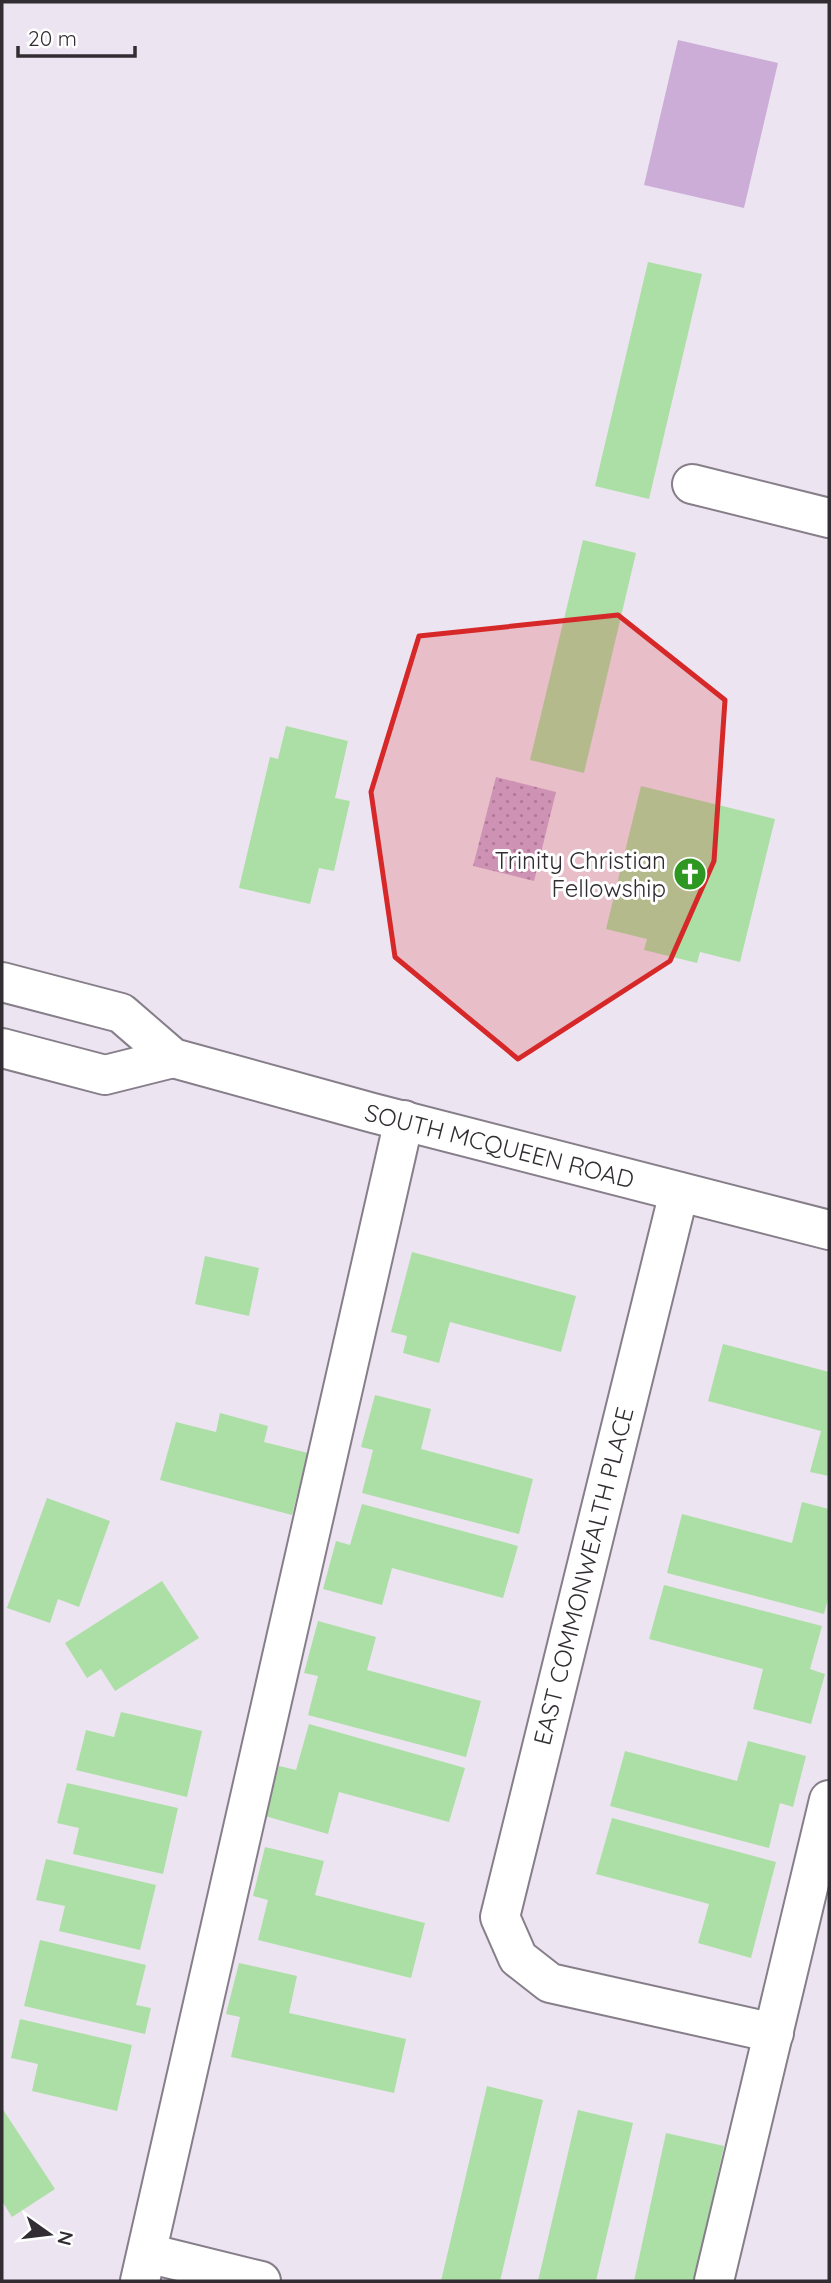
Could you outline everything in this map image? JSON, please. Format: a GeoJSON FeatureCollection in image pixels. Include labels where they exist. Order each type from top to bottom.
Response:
{"type":"FeatureCollection","features":[{"type":"Feature","properties":{"kind":"main road"},"geometry":{"type":"LineString","coordinates":[[692,484],[829,518]]}},
{"type":"Feature","properties":{"kind":"main road","name":"SOUTH MCQUEEN ROAD"},"geometry":{"type":"LineString","coordinates":[[2,982],[121,1013],[173,1058],[829,1230]]}},
{"type":"Feature","properties":{"kind":"main road","name":"SOUTH MCQUEEN ROAD"},"geometry":{"type":"LineString","coordinates":[[2,1048],[105,1075],[173,1058]]}},
{"type":"Feature","properties":{"kind":"main road"},"geometry":{"type":"LineString","coordinates":[[261,2281],[144,2267],[404,1120]]}},
{"type":"Feature","properties":{"kind":"main road","name":"EAST COMMONWEALTH PLACE"},"geometry":{"type":"LineString","coordinates":[[678,1192],[500,1917],[518,1958],[550,1983],[774,2033]]}},
{"type":"Feature","properties":{"kind":"main road"},"geometry":{"type":"LineString","coordinates":[[714,2281],[829,1800]]}},
{"type":"Feature","properties":{"kind":"highlighted area"},"geometry":{"type":"Polygon","coordinates":[[[618,615],[725,700],[714,861],[670,961],[518,1059],[395,957],[371,792],[419,636],[618,615]]]}},
{"type":"Feature","properties":{"kind":"shaded area"},"geometry":{"type":"Polygon","coordinates":[[[678,40],[778,63],[744,208],[644,185],[678,40]]]}},
{"type":"Feature","properties":{"kind":"shaded area"},"geometry":{"type":"Polygon","coordinates":[[[496,777],[556,792],[534,881],[473,866],[496,777]]]}},
{"type":"Feature","properties":{"kind":"building"},"geometry":{"type":"Polygon","coordinates":[[[648,262],[702,274],[649,499],[595,486],[648,262]]]}},
{"type":"Feature","properties":{"kind":"building"},"geometry":{"type":"Polygon","coordinates":[[[583,540],[636,553],[584,773],[530,760],[583,540]]]}},
{"type":"Feature","properties":{"kind":"building"},"geometry":{"type":"Polygon","coordinates":[[[286,726],[348,741],[335,798],[350,801],[334,871],[319,868],[310,904],[239,888],[270,757],[278,759],[286,726]]]}},
{"type":"Feature","properties":{"kind":"building","name":"Trinity Christian Fellowship"},"geometry":{"type":"Polygon","coordinates":[[[641,786],[775,819],[740,962],[700,952],[697,963],[644,950],[647,939],[606,929],[641,786]]]}},
{"type":"Feature","properties":{"kind":"building"},"geometry":{"type":"Polygon","coordinates":[[[412,1252],[576,1296],[561,1352],[450,1322],[439,1363],[403,1353],[407,1336],[391,1332],[412,1252]]]}},
{"type":"Feature","properties":{"kind":"building"},"geometry":{"type":"Polygon","coordinates":[[[205,1256],[259,1268],[249,1316],[195,1304],[205,1256]]]}},
{"type":"Feature","properties":{"kind":"building"},"geometry":{"type":"Polygon","coordinates":[[[723,1344],[829,1372],[829,1476],[810,1472],[821,1431],[708,1401],[723,1344]]]}},
{"type":"Feature","properties":{"kind":"building"},"geometry":{"type":"Polygon","coordinates":[[[375,1395],[431,1409],[421,1449],[533,1479],[519,1534],[362,1493],[373,1450],[361,1447],[375,1395]]]}},
{"type":"Feature","properties":{"kind":"building"},"geometry":{"type":"Polygon","coordinates":[[[220,1413],[268,1426],[264,1442],[308,1453],[292,1515],[160,1480],[176,1422],[216,1432],[220,1413]]]}},
{"type":"Feature","properties":{"kind":"building"},"geometry":{"type":"Polygon","coordinates":[[[47,1498],[110,1521],[79,1607],[58,1599],[50,1623],[7,1608],[47,1498]]]}},
{"type":"Feature","properties":{"kind":"building"},"geometry":{"type":"Polygon","coordinates":[[[802,1502],[829,1509],[829,1595],[824,1614],[667,1573],[682,1514],[792,1543],[802,1502]]]}},
{"type":"Feature","properties":{"kind":"building"},"geometry":{"type":"Polygon","coordinates":[[[362,1504],[518,1546],[503,1598],[392,1568],[382,1605],[323,1589],[336,1541],[350,1545],[362,1504]]]}},
{"type":"Feature","properties":{"kind":"building"},"geometry":{"type":"Polygon","coordinates":[[[162,1581],[199,1638],[115,1691],[101,1669],[87,1678],[65,1643],[162,1581]]]}},
{"type":"Feature","properties":{"kind":"building"},"geometry":{"type":"Polygon","coordinates":[[[664,1585],[822,1626],[810,1669],[825,1674],[811,1724],[753,1709],[763,1669],[649,1639],[664,1585]]]}},
{"type":"Feature","properties":{"kind":"building"},"geometry":{"type":"Polygon","coordinates":[[[318,1621],[376,1637],[367,1670],[481,1701],[466,1757],[308,1715],[318,1676],[304,1673],[318,1621]]]}},
{"type":"Feature","properties":{"kind":"building"},"geometry":{"type":"Polygon","coordinates":[[[121,1712],[202,1731],[187,1797],[76,1770],[86,1730],[114,1737],[121,1712]]]}},
{"type":"Feature","properties":{"kind":"building"},"geometry":{"type":"Polygon","coordinates":[[[309,1724],[465,1768],[449,1822],[339,1792],[328,1834],[265,1816],[279,1766],[296,1770],[309,1724]]]}},
{"type":"Feature","properties":{"kind":"building"},"geometry":{"type":"Polygon","coordinates":[[[748,1741],[806,1756],[793,1807],[780,1803],[769,1848],[610,1806],[625,1751],[737,1781],[748,1741]]]}},
{"type":"Feature","properties":{"kind":"building"},"geometry":{"type":"Polygon","coordinates":[[[67,1783],[178,1808],[163,1874],[73,1854],[79,1828],[57,1823],[67,1783]]]}},
{"type":"Feature","properties":{"kind":"building"},"geometry":{"type":"Polygon","coordinates":[[[612,1818],[776,1862],[751,1958],[698,1943],[709,1904],[596,1874],[612,1818]]]}},
{"type":"Feature","properties":{"kind":"building"},"geometry":{"type":"Polygon","coordinates":[[[265,1847],[324,1861],[315,1895],[425,1923],[411,1978],[258,1940],[268,1900],[253,1896],[265,1847]]]}},
{"type":"Feature","properties":{"kind":"building"},"geometry":{"type":"Polygon","coordinates":[[[46,1859],[156,1885],[140,1950],[59,1931],[65,1906],[36,1900],[46,1859]]]}},
{"type":"Feature","properties":{"kind":"building"},"geometry":{"type":"Polygon","coordinates":[[[40,1940],[146,1965],[136,2005],[151,2008],[145,2034],[24,2006],[40,1940]]]}},
{"type":"Feature","properties":{"kind":"building"},"geometry":{"type":"Polygon","coordinates":[[[239,1963],[297,1976],[289,2013],[406,2039],[394,2093],[231,2057],[240,2017],[226,2014],[239,1963]]]}},
{"type":"Feature","properties":{"kind":"building"},"geometry":{"type":"Polygon","coordinates":[[[20,2019],[132,2045],[117,2111],[32,2091],[38,2064],[11,2058],[20,2019]]]}},
{"type":"Feature","properties":{"kind":"building"},"geometry":{"type":"Polygon","coordinates":[[[487,2086],[543,2100],[500,2281],[441,2281],[487,2086]]]}},
{"type":"Feature","properties":{"kind":"building"},"geometry":{"type":"Polygon","coordinates":[[[2,2108],[55,2189],[12,2217],[2,2201],[2,2108]]]}},
{"type":"Feature","properties":{"kind":"building"},"geometry":{"type":"Polygon","coordinates":[[[578,2110],[633,2123],[596,2281],[538,2281],[578,2110]]]}},
{"type":"Feature","properties":{"kind":"building"},"geometry":{"type":"Polygon","coordinates":[[[666,2133],[724,2146],[694,2281],[634,2281],[666,2133]]]}},
{"type":"Feature","properties":{"kind":"place","name":"Trinity Christian Fellowship"},"geometry":{"type":"Point","coordinates":[690,874]}}]}
